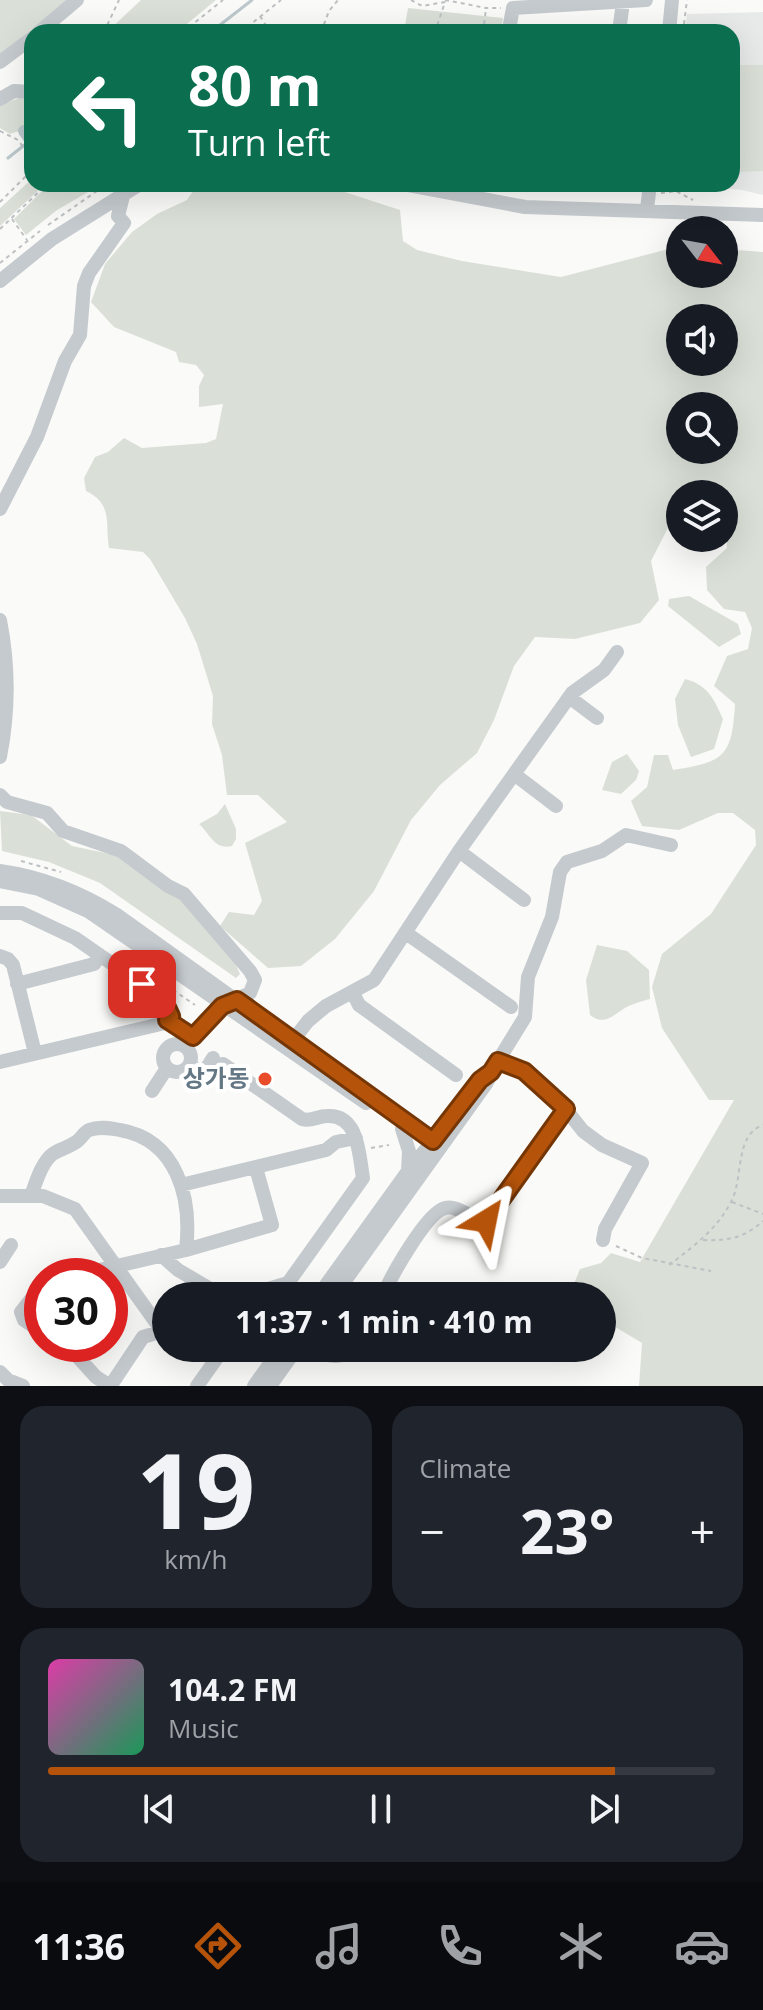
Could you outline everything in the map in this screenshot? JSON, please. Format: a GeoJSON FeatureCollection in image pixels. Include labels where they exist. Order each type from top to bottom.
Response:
{"type":"FeatureCollection","features":[{"type":"Feature","properties":{"kind":"street"},"geometry":{"type":"LineString","coordinates":[[48,24],[77,0]]}},
{"type":"Feature","properties":{"kind":"street"},"geometry":{"type":"LineString","coordinates":[[510,24],[513,8],[646,0]]}},
{"type":"Feature","properties":{"kind":"street"},"geometry":{"type":"LineString","coordinates":[[670,24],[672,0]]}},
{"type":"Feature","properties":{"kind":"street"},"geometry":{"type":"LineString","coordinates":[[620,24],[623,2]]}},
{"type":"Feature","properties":{"kind":"street"},"geometry":{"type":"LineString","coordinates":[[0,62],[24,44]]}},
{"type":"Feature","properties":{"kind":"street"},"geometry":{"type":"LineString","coordinates":[[0,99],[14,91],[24,94]]}},
{"type":"Feature","properties":{"kind":"street"},"geometry":{"type":"LineString","coordinates":[[0,281],[52,239],[121,192]]}},
{"type":"Feature","properties":{"kind":"street"},"geometry":{"type":"LineString","coordinates":[[0,509],[30,451],[65,361],[80,335],[84,286],[89,273],[124,223],[118,216],[124,192]]}},
{"type":"Feature","properties":{"kind":"street"},"geometry":{"type":"LineString","coordinates":[[445,192],[525,207],[763,215]]}},
{"type":"Feature","properties":{"kind":"street"},"geometry":{"type":"LineString","coordinates":[[647,209],[649,192]]}},
{"type":"Feature","properties":{"kind":"street"},"geometry":{"type":"LineString","coordinates":[[0,620],[7,659],[5,730],[0,757]]}},
{"type":"Feature","properties":{"kind":"street"},"geometry":{"type":"LineString","coordinates":[[294,1039],[308,1021],[326,1006],[374,980],[459,851],[569,697],[604,670],[617,652]]}},
{"type":"Feature","properties":{"kind":"street"},"geometry":{"type":"LineString","coordinates":[[569,697],[597,718]]}},
{"type":"Feature","properties":{"kind":"street"},"geometry":{"type":"LineString","coordinates":[[514,774],[556,806]]}},
{"type":"Feature","properties":{"kind":"street"},"geometry":{"type":"LineString","coordinates":[[0,795],[7,802],[47,813],[63,831],[121,851],[168,886],[184,894],[255,980],[250,993],[222,1006],[189,1042],[167,1047],[162,1060],[167,1068],[177,1072],[189,1065],[189,1042],[167,1020]]}},
{"type":"Feature","properties":{"kind":"street"},"geometry":{"type":"LineString","coordinates":[[343,1282],[434,1147],[486,1084],[525,1017],[528,977],[552,917],[560,872],[567,862],[602,851],[626,835],[671,845]]}},
{"type":"Feature","properties":{"kind":"street"},"geometry":{"type":"LineString","coordinates":[[459,851],[524,900]]}},
{"type":"Feature","properties":{"kind":"street"},"geometry":{"type":"LineString","coordinates":[[0,871],[42,879],[94,901],[294,1039],[434,1147]]}},
{"type":"Feature","properties":{"kind":"street"},"geometry":{"type":"LineString","coordinates":[[0,881],[39,889],[88,911],[402,1129],[434,1147]]}},
{"type":"Feature","properties":{"kind":"street"},"geometry":{"type":"LineString","coordinates":[[0,913],[22,913],[75,938],[163,999],[171,1016],[165,1023],[0,1062]]}},
{"type":"Feature","properties":{"kind":"street"},"geometry":{"type":"LineString","coordinates":[[406,933],[511,1007]]}},
{"type":"Feature","properties":{"kind":"street"},"geometry":{"type":"LineString","coordinates":[[17,984],[94,964],[100,955]]}},
{"type":"Feature","properties":{"kind":"street"},"geometry":{"type":"LineString","coordinates":[[0,956],[13,965],[35,1053]]}},
{"type":"Feature","properties":{"kind":"street"},"geometry":{"type":"LineString","coordinates":[[353,993],[359,1005],[456,1075]]}},
{"type":"Feature","properties":{"kind":"street"},"geometry":{"type":"LineString","coordinates":[[189,1065],[203,1074],[218,1061],[302,1119],[310,1121],[327,1116],[341,1119],[352,1127],[363,1178],[289,1282]]}},
{"type":"Feature","properties":{"kind":"street"},"geometry":{"type":"LineString","coordinates":[[495,1066],[524,1071],[566,1109],[583,1131],[602,1145],[642,1163],[605,1229],[603,1240]]}},
{"type":"Feature","properties":{"kind":"street"},"geometry":{"type":"LineString","coordinates":[[152,1091],[167,1068]]}},
{"type":"Feature","properties":{"kind":"street"},"geometry":{"type":"LineString","coordinates":[[390,1282],[400,1260],[444,1208],[455,1208],[476,1221],[486,1221],[566,1109]]}},
{"type":"Feature","properties":{"kind":"street"},"geometry":{"type":"LineString","coordinates":[[31,1196],[36,1179],[50,1155],[78,1141],[87,1131],[104,1127],[131,1132],[155,1144],[172,1164],[186,1198],[186,1250]]}},
{"type":"Feature","properties":{"kind":"street"},"geometry":{"type":"LineString","coordinates":[[402,1129],[409,1151],[408,1171]]}},
{"type":"Feature","properties":{"kind":"street"},"geometry":{"type":"LineString","coordinates":[[181,1185],[326,1150],[336,1142],[357,1144]]}},
{"type":"Feature","properties":{"kind":"street"},"geometry":{"type":"LineString","coordinates":[[328,1282],[408,1171],[434,1147]]}},
{"type":"Feature","properties":{"kind":"street"},"geometry":{"type":"LineString","coordinates":[[128,1263],[272,1225],[256,1168]]}},
{"type":"Feature","properties":{"kind":"street"},"geometry":{"type":"LineString","coordinates":[[0,1196],[57,1199],[75,1209],[110,1258]]}},
{"type":"Feature","properties":{"kind":"street"},"geometry":{"type":"LineString","coordinates":[[0,1260],[11,1245]]}},
{"type":"Feature","properties":{"kind":"street"},"geometry":{"type":"LineString","coordinates":[[161,1255],[198,1282]]}},
{"type":"Feature","properties":{"kind":"street"},"geometry":{"type":"LineString","coordinates":[[128,1282],[152,1314]]}},
{"type":"Feature","properties":{"kind":"street"},"geometry":{"type":"LineString","coordinates":[[128,1360],[143,1337],[152,1334]]}},
{"type":"Feature","properties":{"kind":"street"},"geometry":{"type":"LineString","coordinates":[[82,1362],[107,1384],[113,1382],[126,1362]]}},
{"type":"Feature","properties":{"kind":"street"},"geometry":{"type":"LineString","coordinates":[[197,1386],[214,1362]]}},
{"type":"Feature","properties":{"kind":"street"},"geometry":{"type":"LineString","coordinates":[[254,1386],[271,1362]]}},
{"type":"Feature","properties":{"kind":"street"},"geometry":{"type":"LineString","coordinates":[[270,1386],[287,1362]]}},
{"type":"Feature","properties":{"kind":"street"},"geometry":{"type":"LineString","coordinates":[[3,1378],[23,1386]]}},
{"type":"Feature","properties":{"kind":"path"},"geometry":{"type":"LineString","coordinates":[[108,24],[119,0]]}},
{"type":"Feature","properties":{"kind":"path"},"geometry":{"type":"LineString","coordinates":[[193,24],[223,0]]}},
{"type":"Feature","properties":{"kind":"path"},"geometry":{"type":"LineString","coordinates":[[250,24],[281,0]]}},
{"type":"Feature","properties":{"kind":"path"},"geometry":{"type":"LineString","coordinates":[[324,24],[338,0]]}},
{"type":"Feature","properties":{"kind":"path"},"geometry":{"type":"LineString","coordinates":[[411,0],[422,6],[445,1],[486,8],[513,8]]}},
{"type":"Feature","properties":{"kind":"path"},"geometry":{"type":"LineString","coordinates":[[684,24],[687,0]]}},
{"type":"Feature","properties":{"kind":"path"},"geometry":{"type":"LineString","coordinates":[[438,24],[445,1]]}},
{"type":"Feature","properties":{"kind":"path"},"geometry":{"type":"LineString","coordinates":[[484,24],[486,8]]}},
{"type":"Feature","properties":{"kind":"path"},"geometry":{"type":"LineString","coordinates":[[260,16],[265,24]]}},
{"type":"Feature","properties":{"kind":"path"},"geometry":{"type":"LineString","coordinates":[[0,131],[18,140],[24,148]]}},
{"type":"Feature","properties":{"kind":"path"},"geometry":{"type":"LineString","coordinates":[[0,202],[24,178]]}},
{"type":"Feature","properties":{"kind":"path"},"geometry":{"type":"LineString","coordinates":[[0,229],[39,192]]}},
{"type":"Feature","properties":{"kind":"path"},"geometry":{"type":"LineString","coordinates":[[11,218],[27,241]]}},
{"type":"Feature","properties":{"kind":"path"},"geometry":{"type":"LineString","coordinates":[[155,973],[195,1005]]}},
{"type":"Feature","properties":{"kind":"path"},"geometry":{"type":"LineString","coordinates":[[669,1265],[702,1240],[731,1202],[740,1177],[744,1146],[750,1132],[763,1125]]}},
{"type":"Feature","properties":{"kind":"path"},"geometry":{"type":"LineString","coordinates":[[357,1144],[389,1145]]}},
{"type":"Feature","properties":{"kind":"path"},"geometry":{"type":"LineString","coordinates":[[731,1202],[763,1214]]}},
{"type":"Feature","properties":{"kind":"path"},"geometry":{"type":"LineString","coordinates":[[702,1240],[733,1240],[751,1232],[763,1221]]}},
{"type":"Feature","properties":{"kind":"path"},"geometry":{"type":"LineString","coordinates":[[603,1240],[642,1258],[711,1271]]}},
{"type":"Feature","properties":{"kind":"shaded area"},"geometry":{"type":"Polygon","coordinates":[[[0,0],[73,0],[42,24],[24,24],[24,38],[0,57],[0,0]]]}},
{"type":"Feature","properties":{"kind":"shaded area"},"geometry":{"type":"Polygon","coordinates":[[[141,0],[216,0],[187,24],[116,24],[141,0]]]}},
{"type":"Feature","properties":{"kind":"shaded area"},"geometry":{"type":"Polygon","coordinates":[[[408,8],[503,18],[502,24],[405,24],[408,8]]]}},
{"type":"Feature","properties":{"kind":"shaded area"},"geometry":{"type":"Polygon","coordinates":[[[763,12],[763,195],[740,190],[740,24],[686,24],[687,14],[763,12]]]}},
{"type":"Feature","properties":{"kind":"shaded area"},"geometry":{"type":"Polygon","coordinates":[[[740,65],[763,65],[763,171],[740,172],[740,65]]]}},
{"type":"Feature","properties":{"kind":"shaded area"},"geometry":{"type":"Polygon","coordinates":[[[24,99],[24,129],[10,134],[0,128],[0,105],[24,99]]]}},
{"type":"Feature","properties":{"kind":"shaded area"},"geometry":{"type":"Polygon","coordinates":[[[24,186],[24,192],[36,192],[0,226],[0,208],[24,186]]]}},
{"type":"Feature","properties":{"kind":"shaded area"},"geometry":{"type":"Polygon","coordinates":[[[41,192],[88,192],[57,210],[26,235],[14,219],[41,192]]]}},
{"type":"Feature","properties":{"kind":"shaded area"},"geometry":{"type":"Polygon","coordinates":[[[192,192],[345,192],[400,210],[403,241],[417,250],[462,261],[561,277],[666,250],[666,288],[738,288],[738,250],[763,252],[763,1386],[639,1386],[642,1343],[616,1327],[616,1282],[575,1282],[580,1269],[601,1263],[611,1253],[640,1262],[734,1100],[709,1100],[662,1028],[652,987],[662,954],[711,914],[756,845],[755,830],[733,813],[718,813],[679,830],[642,826],[631,801],[647,787],[654,755],[668,755],[673,770],[714,760],[728,746],[735,704],[714,686],[727,656],[748,649],[752,628],[745,612],[724,609],[707,590],[706,567],[723,552],[738,552],[738,480],[666,480],[666,532],[651,561],[659,600],[640,623],[575,639],[535,637],[514,666],[494,720],[477,753],[440,785],[411,820],[374,891],[335,939],[301,966],[268,968],[220,926],[229,912],[254,915],[262,901],[245,843],[287,822],[258,795],[227,795],[222,755],[212,724],[213,696],[197,644],[150,559],[143,552],[109,548],[104,508],[95,496],[86,491],[84,478],[95,457],[108,452],[124,438],[142,448],[206,443],[216,439],[223,404],[199,407],[199,386],[204,375],[196,365],[179,362],[176,352],[114,327],[91,302],[105,264],[132,232],[157,214],[187,200],[192,192]]]}},
{"type":"Feature","properties":{"kind":"shaded area"},"geometry":{"type":"Polygon","coordinates":[[[689,596],[738,624],[741,634],[719,647],[668,606],[669,599],[689,596]]]}},
{"type":"Feature","properties":{"kind":"shaded area"},"geometry":{"type":"Polygon","coordinates":[[[685,679],[705,689],[723,719],[714,749],[691,757],[678,725],[675,699],[685,679]]]}},
{"type":"Feature","properties":{"kind":"shaded area"},"geometry":{"type":"Polygon","coordinates":[[[627,754],[639,771],[636,780],[621,794],[602,790],[612,762],[627,754]]]}},
{"type":"Feature","properties":{"kind":"shaded area"},"geometry":{"type":"Polygon","coordinates":[[[225,804],[236,829],[236,839],[232,846],[226,847],[217,844],[199,824],[217,814],[225,804]]]}},
{"type":"Feature","properties":{"kind":"shaded area"},"geometry":{"type":"Polygon","coordinates":[[[0,811],[31,815],[72,846],[120,856],[181,896],[234,961],[240,974],[236,978],[100,883],[49,862],[2,851],[0,811]]]}},
{"type":"Feature","properties":{"kind":"shaded area"},"geometry":{"type":"Polygon","coordinates":[[[597,945],[627,951],[649,970],[650,999],[631,1005],[604,1020],[590,1015],[586,980],[597,945]]]}},
{"type":"Feature","properties":{"kind":"waterway"},"geometry":{"type":"LineString","coordinates":[[221,24],[252,0]]}},
{"type":"Feature","properties":{"kind":"waterway"},"geometry":{"type":"LineString","coordinates":[[8,158],[24,145]]}},
{"type":"Feature","properties":{"kind":"place","name":"상가동"},"geometry":{"type":"Point","coordinates":[265,1079]}},
{"type":"Feature","properties":{"kind":"route"},"geometry":{"type":"LineString","coordinates":[[142,984],[163,999],[171,1016],[167,1020],[193,1037],[222,1006],[237,1000],[433,1141],[498,1061],[524,1071],[566,1109],[486,1221]]}}]}
